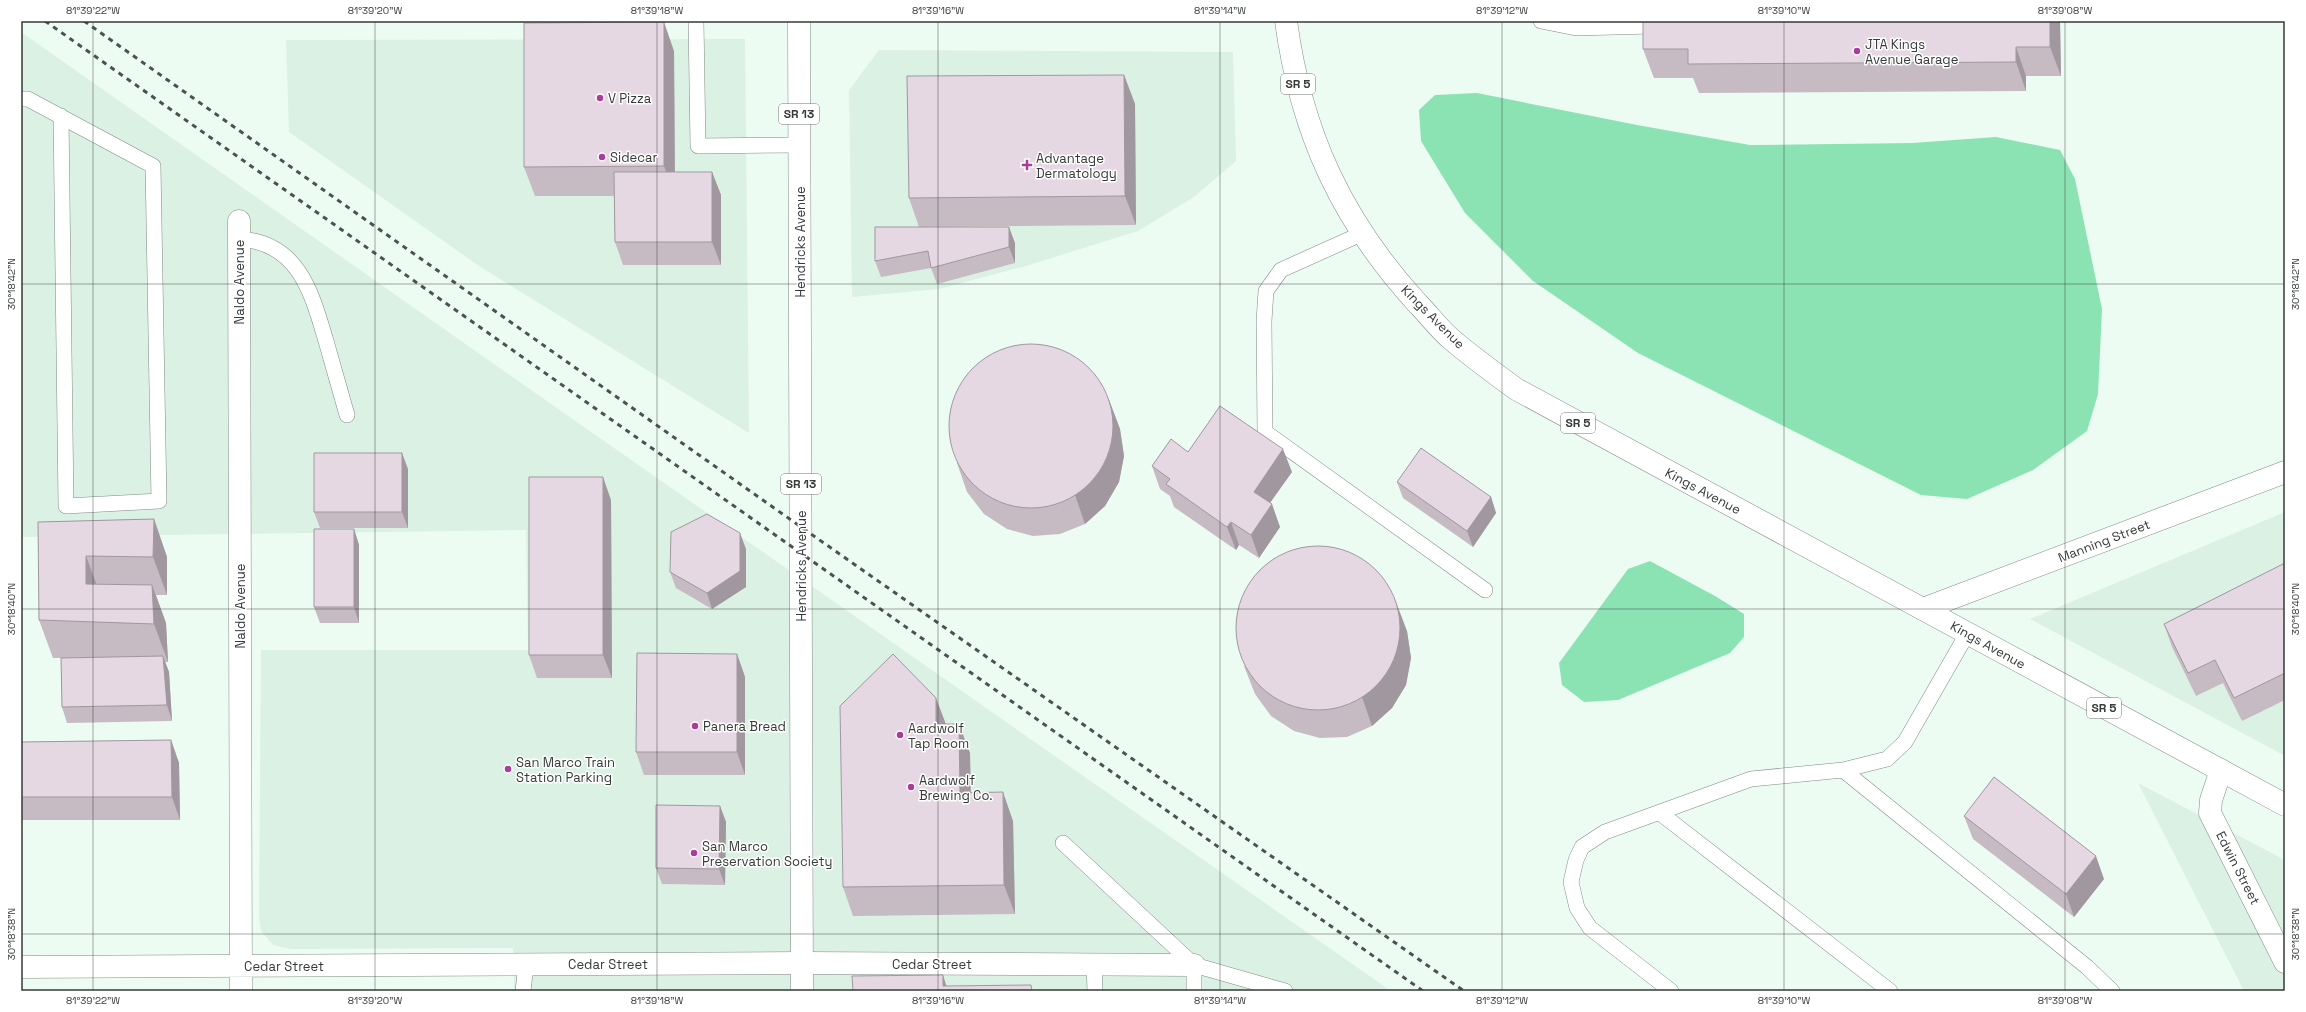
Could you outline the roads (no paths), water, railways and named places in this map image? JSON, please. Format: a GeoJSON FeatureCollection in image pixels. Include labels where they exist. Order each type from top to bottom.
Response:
{"type":"FeatureCollection","features":[{"type":"Feature","properties":{"kind":"street","name":"Hendricks Avenue"},"geometry":{"type":"LineString","coordinates":[[799,21],[802,991]]}},
{"type":"Feature","properties":{"kind":"street","name":"Kings Avenue"},"geometry":{"type":"LineString","coordinates":[[1286,21],[1290,54],[1308,121],[1338,194],[1361,234],[1391,274],[1450,338],[1516,389],[2285,805]]}},
{"type":"Feature","properties":{"kind":"street","name":"Naldo Avenue"},"geometry":{"type":"LineString","coordinates":[[239,230],[241,991]]}},
{"type":"Feature","properties":{"kind":"street","name":"Manning Street"},"geometry":{"type":"LineString","coordinates":[[1923,609],[2285,472]]}},
{"type":"Feature","properties":{"kind":"street","name":"Edwin Street"},"geometry":{"type":"LineString","coordinates":[[2220,770],[2211,800],[2210,813],[2285,962]]}},
{"type":"Feature","properties":{"kind":"street","name":"Cedar Street"},"geometry":{"type":"LineString","coordinates":[[21,967],[802,963],[1194,965]]}},
{"type":"Feature","properties":{"kind":"lane"},"geometry":{"type":"LineString","coordinates":[[696,21],[698,146],[800,144]]}},
{"type":"Feature","properties":{"kind":"lane"},"geometry":{"type":"LineString","coordinates":[[1541,21],[1576,28],[1653,26]]}},
{"type":"Feature","properties":{"kind":"lane"},"geometry":{"type":"LineString","coordinates":[[21,99],[28,99],[61,116],[153,166],[159,501],[66,506],[61,116]]}},
{"type":"Feature","properties":{"kind":"lane"},"geometry":{"type":"LineString","coordinates":[[239,230],[280,252],[289,260],[304,280],[316,308],[347,414]]}},
{"type":"Feature","properties":{"kind":"lane"},"geometry":{"type":"LineString","coordinates":[[1361,234],[1281,270],[1266,291],[1264,321],[1265,432],[1485,590]]}},
{"type":"Feature","properties":{"kind":"lane"},"geometry":{"type":"LineString","coordinates":[[1671,991],[1590,928],[1576,908],[1571,882],[1576,860],[1582,847],[1605,832],[1751,779],[1843,770],[1887,759],[1905,742],[1967,634]]}},
{"type":"Feature","properties":{"kind":"lane"},"geometry":{"type":"LineString","coordinates":[[1843,770],[2087,967],[2112,991]]}},
{"type":"Feature","properties":{"kind":"lane"},"geometry":{"type":"LineString","coordinates":[[1660,813],[1890,991]]}},
{"type":"Feature","properties":{"kind":"lane"},"geometry":{"type":"LineString","coordinates":[[1063,843],[1194,965],[1285,991]]}},
{"type":"Feature","properties":{"kind":"lane"},"geometry":{"type":"LineString","coordinates":[[523,991],[526,964]]}},
{"type":"Feature","properties":{"kind":"lane"},"geometry":{"type":"LineString","coordinates":[[1094,965],[1094,991]]}},
{"type":"Feature","properties":{"kind":"lane"},"geometry":{"type":"LineString","coordinates":[[1194,965],[1194,991]]}},
{"type":"Feature","properties":{"kind":"railway"},"geometry":{"type":"LineString","coordinates":[[45,21],[1423,991]]}},
{"type":"Feature","properties":{"kind":"railway"},"geometry":{"type":"LineString","coordinates":[[84,21],[801,527],[1464,991]]}},
{"type":"Feature","properties":{"kind":"place","name":"JTA Kings Avenue Garage"},"geometry":{"type":"Point","coordinates":[1857,51]}},
{"type":"Feature","properties":{"kind":"place","name":"V Pizza"},"geometry":{"type":"Point","coordinates":[600,98]}},
{"type":"Feature","properties":{"kind":"place","name":"Sidecar"},"geometry":{"type":"Point","coordinates":[602,157]}},
{"type":"Feature","properties":{"kind":"place","name":"Advantage Dermatology"},"geometry":{"type":"Point","coordinates":[1027,165]}},
{"type":"Feature","properties":{"kind":"place","name":"Panera Bread"},"geometry":{"type":"Point","coordinates":[695,726]}},
{"type":"Feature","properties":{"kind":"place","name":"Aardwolf Tap Room"},"geometry":{"type":"Point","coordinates":[900,735]}},
{"type":"Feature","properties":{"kind":"place","name":"San Marco Train Station Parking"},"geometry":{"type":"Point","coordinates":[508,769]}},
{"type":"Feature","properties":{"kind":"place","name":"Aardwolf Brewing Co."},"geometry":{"type":"Point","coordinates":[911,787]}},
{"type":"Feature","properties":{"kind":"place","name":"San Marco Preservation Society"},"geometry":{"type":"Point","coordinates":[694,853]}}]}
